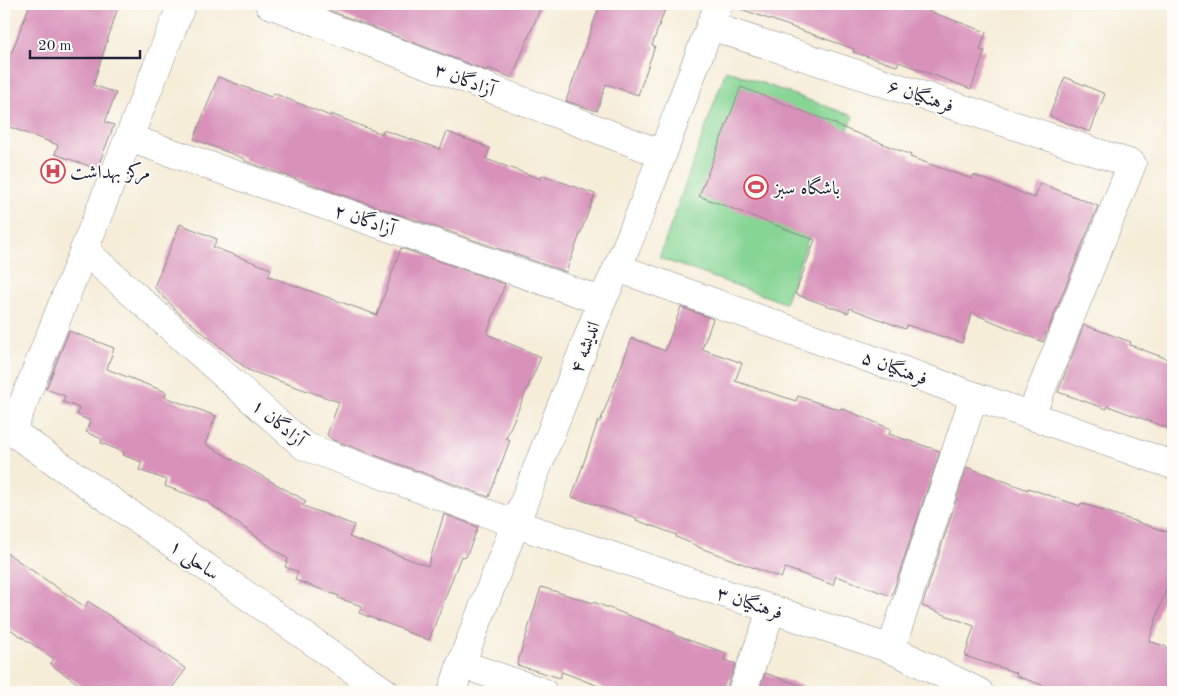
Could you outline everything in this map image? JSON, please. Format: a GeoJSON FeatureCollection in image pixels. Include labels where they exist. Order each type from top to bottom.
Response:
{"type":"FeatureCollection","features":[{"type":"Feature","properties":{"kind":"street"},"geometry":{"type":"LineString","coordinates":[[8,429],[84,250],[182,4]]}},
{"type":"Feature","properties":{"kind":"street","name":"آزادگان ۳"},"geometry":{"type":"LineString","coordinates":[[284,7],[662,154]]}},
{"type":"Feature","properties":{"kind":"street","name":"اندیشه ۴"},"geometry":{"type":"LineString","coordinates":[[452,692],[461,664],[602,301],[618,268],[715,15]]}},
{"type":"Feature","properties":{"kind":"street","name":"فرهنگیان ۶"},"geometry":{"type":"LineString","coordinates":[[715,15],[1132,164],[1032,415]]}},
{"type":"Feature","properties":{"kind":"street","name":"آزادگان ۲"},"geometry":{"type":"LineString","coordinates":[[129,138],[602,301]]}},
{"type":"Feature","properties":{"kind":"street","name":"آزادگان ۱"},"geometry":{"type":"LineString","coordinates":[[84,250],[304,446],[516,524]]}},
{"type":"Feature","properties":{"kind":"street","name":"فرهنگیان ۵"},"geometry":{"type":"LineString","coordinates":[[618,268],[974,396],[1173,465]]}},
{"type":"Feature","properties":{"kind":"street"},"geometry":{"type":"LineString","coordinates":[[891,649],[974,396]]}},
{"type":"Feature","properties":{"kind":"street","name":"ساحلی ۱"},"geometry":{"type":"LineString","coordinates":[[8,429],[385,692]]}},
{"type":"Feature","properties":{"kind":"street","name":"فرهنگیان ۳"},"geometry":{"type":"LineString","coordinates":[[516,524],[891,649],[979,692]]}},
{"type":"Feature","properties":{"kind":"street"},"geometry":{"type":"LineString","coordinates":[[742,692],[772,609]]}},
{"type":"Feature","properties":{"kind":"street"},"geometry":{"type":"LineString","coordinates":[[461,664],[543,692]]}},
{"type":"Feature","properties":{"kind":"green space","name":"باشگاه سبز"},"geometry":{"type":"Polygon","coordinates":[[[726,70],[853,116],[785,303],[659,258],[726,70]]]}},
{"type":"Feature","properties":{"kind":"building"},"geometry":{"type":"Polygon","coordinates":[[[30,4],[119,4],[93,85],[116,93],[105,122],[114,125],[97,169],[55,154],[58,145],[4,125],[4,51],[11,54],[30,4]]]}},
{"type":"Feature","properties":{"kind":"building"},"geometry":{"type":"Polygon","coordinates":[[[318,4],[542,4],[512,78],[488,68],[487,71],[318,6],[318,4]]]}},
{"type":"Feature","properties":{"kind":"building"},"geometry":{"type":"Polygon","coordinates":[[[600,4],[667,4],[652,45],[655,46],[638,95],[606,84],[597,111],[566,101],[600,4]]]}},
{"type":"Feature","properties":{"kind":"building"},"geometry":{"type":"Polygon","coordinates":[[[739,4],[909,4],[986,32],[980,50],[985,51],[971,89],[899,62],[897,66],[853,52],[854,49],[738,8],[739,4]]]}},
{"type":"Feature","properties":{"kind":"building"},"geometry":{"type":"Polygon","coordinates":[[[218,77],[271,97],[273,93],[382,134],[383,130],[440,149],[447,132],[490,148],[486,159],[541,179],[542,175],[595,194],[566,272],[253,164],[194,139],[218,77]]]}},
{"type":"Feature","properties":{"kind":"building"},"geometry":{"type":"Polygon","coordinates":[[[1065,77],[1105,94],[1090,132],[1049,116],[1065,77]]]}},
{"type":"Feature","properties":{"kind":"building"},"geometry":{"type":"Polygon","coordinates":[[[741,87],[911,155],[910,157],[972,179],[973,175],[1035,198],[1040,183],[1098,206],[1043,342],[972,313],[962,343],[907,325],[905,329],[850,308],[848,313],[795,294],[815,240],[699,196],[741,87]]]}},
{"type":"Feature","properties":{"kind":"building"},"geometry":{"type":"Polygon","coordinates":[[[180,224],[217,239],[213,247],[271,269],[268,276],[377,315],[401,248],[505,284],[487,334],[541,357],[506,438],[510,440],[489,497],[333,440],[327,435],[339,402],[248,370],[179,313],[154,287],[180,224]]]}},
{"type":"Feature","properties":{"kind":"building"},"geometry":{"type":"Polygon","coordinates":[[[681,307],[713,319],[702,349],[742,363],[735,381],[796,401],[798,396],[840,410],[841,408],[891,429],[889,434],[940,451],[891,596],[836,576],[833,585],[785,568],[781,578],[698,547],[676,537],[677,535],[636,520],[637,518],[572,497],[598,421],[600,422],[632,338],[665,351],[681,307]]]}},
{"type":"Feature","properties":{"kind":"building"},"geometry":{"type":"Polygon","coordinates":[[[1084,325],[1131,342],[1130,345],[1173,361],[1173,430],[1108,406],[1107,409],[1058,392],[1084,325]]]}},
{"type":"Feature","properties":{"kind":"building"},"geometry":{"type":"Polygon","coordinates":[[[69,331],[114,348],[107,369],[166,392],[165,397],[216,416],[205,444],[306,501],[303,506],[354,525],[349,537],[428,566],[444,514],[478,527],[466,557],[461,556],[429,640],[359,613],[362,606],[295,580],[298,572],[285,567],[288,559],[206,501],[165,486],[167,480],[139,470],[142,462],[123,455],[124,452],[101,443],[102,439],[86,432],[90,421],[77,415],[79,408],[63,402],[65,396],[46,389],[69,331]]]}},
{"type":"Feature","properties":{"kind":"building"},"geometry":{"type":"Polygon","coordinates":[[[967,467],[1028,490],[1028,488],[1080,506],[1081,503],[1173,534],[1173,568],[1149,641],[1173,649],[1173,692],[1063,692],[1016,676],[1017,673],[965,656],[974,626],[922,606],[967,467]]]}},
{"type":"Feature","properties":{"kind":"building"},"geometry":{"type":"Polygon","coordinates":[[[4,551],[85,607],[88,601],[186,669],[169,692],[90,692],[50,664],[54,659],[4,625],[4,551]]]}},
{"type":"Feature","properties":{"kind":"building"},"geometry":{"type":"Polygon","coordinates":[[[541,587],[593,602],[675,633],[674,635],[726,653],[724,660],[736,664],[727,687],[727,692],[614,692],[562,672],[560,678],[517,665],[541,587]]]}},
{"type":"Feature","properties":{"kind":"building"},"geometry":{"type":"Polygon","coordinates":[[[765,673],[805,687],[804,692],[759,692],[765,673]]]}},
{"type":"Feature","properties":{"kind":"place","name":"مرکز بهداشت"},"geometry":{"type":"Point","coordinates":[53,171]}},
{"type":"Feature","properties":{"kind":"place","name":"باشگاه سبز"},"geometry":{"type":"Point","coordinates":[756,187]}}]}
